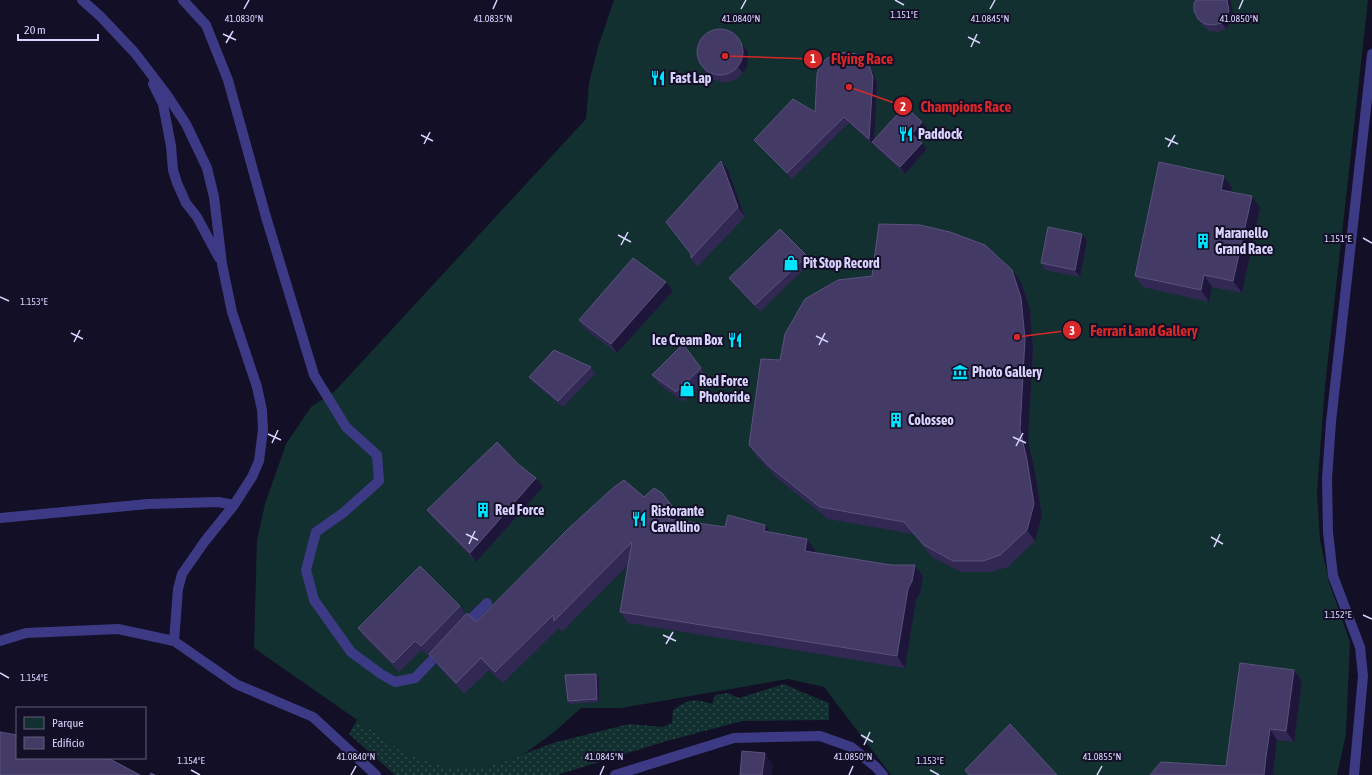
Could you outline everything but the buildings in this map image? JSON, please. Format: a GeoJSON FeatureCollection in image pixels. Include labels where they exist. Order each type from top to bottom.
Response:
{"type":"FeatureCollection","features":[{"type":"Feature","properties":{"kind":"lane"},"geometry":{"type":"LineString","coordinates":[[82,0],[135,53],[176,108],[186,124],[207,168],[214,197],[222,264],[232,312],[257,387],[262,410],[263,430],[259,461],[248,483],[234,505],[204,541],[182,574],[178,589],[174,641]]}},
{"type":"Feature","properties":{"kind":"lane"},"geometry":{"type":"LineString","coordinates":[[183,0],[206,25],[228,80],[266,218],[314,375],[346,427],[377,455],[379,481],[343,513],[316,532],[306,570],[314,600],[351,652],[380,674],[395,682],[415,678],[446,646]]}},
{"type":"Feature","properties":{"kind":"lane"},"geometry":{"type":"LineString","coordinates":[[1354,775],[1363,676],[1360,647],[1333,576],[1328,532],[1327,479],[1330,422],[1372,54]]}},
{"type":"Feature","properties":{"kind":"lane"},"geometry":{"type":"LineString","coordinates":[[146,68],[163,104],[171,146],[173,170],[177,183],[186,203],[205,230],[222,264]]}},
{"type":"Feature","properties":{"kind":"lane"},"geometry":{"type":"LineString","coordinates":[[0,518],[148,504],[218,502],[234,505]]}},
{"type":"Feature","properties":{"kind":"lane"},"geometry":{"type":"LineString","coordinates":[[456,635],[487,603]]}},
{"type":"Feature","properties":{"kind":"lane"},"geometry":{"type":"LineString","coordinates":[[0,641],[26,633],[118,630],[174,641],[236,684],[313,717],[376,775]]}},
{"type":"Feature","properties":{"kind":"lane"},"geometry":{"type":"LineString","coordinates":[[615,775],[734,738],[820,736],[851,747],[876,766],[883,775]]}},
{"type":"Feature","properties":{"kind":"green space"},"geometry":{"type":"Polygon","coordinates":[[[614,0],[1368,0],[1325,386],[1317,492],[1320,540],[1329,582],[1350,642],[1346,734],[1337,775],[891,775],[824,687],[788,679],[621,708],[581,708],[553,733],[524,754],[485,767],[444,767],[406,754],[254,648],[257,540],[265,504],[286,444],[311,407],[335,391],[586,119],[589,83],[598,47],[614,0]]]}},
{"type":"Feature","properties":{"kind":"green space"},"geometry":{"type":"Polygon","coordinates":[[[784,684],[829,703],[829,720],[742,721],[663,742],[557,775],[395,775],[349,734],[357,720],[406,754],[485,767],[553,743],[629,724],[663,727],[672,723],[673,710],[687,702],[695,700],[712,704],[715,695],[728,693],[739,698],[784,684]]]}},
{"type":"Feature","properties":{"kind":"place","name":"Flying Race"},"geometry":{"type":"Point","coordinates":[725,56]}},
{"type":"Feature","properties":{"kind":"place","name":"Fast Lap"},"geometry":{"type":"Point","coordinates":[658,78]}},
{"type":"Feature","properties":{"kind":"place","name":"Champions Race"},"geometry":{"type":"Point","coordinates":[849,87]}},
{"type":"Feature","properties":{"kind":"place","name":"Paddock"},"geometry":{"type":"Point","coordinates":[906,134]}},
{"type":"Feature","properties":{"kind":"place","name":"Maranello Grand Race"},"geometry":{"type":"Point","coordinates":[1203,241]}},
{"type":"Feature","properties":{"kind":"place","name":"Pit Stop Record"},"geometry":{"type":"Point","coordinates":[791,263]}},
{"type":"Feature","properties":{"kind":"place","name":"Ferrari Land Gallery"},"geometry":{"type":"Point","coordinates":[1017,337]}},
{"type":"Feature","properties":{"kind":"place","name":"Ice Cream Box"},"geometry":{"type":"Point","coordinates":[735,340]}},
{"type":"Feature","properties":{"kind":"place","name":"Photo Gallery"},"geometry":{"type":"Point","coordinates":[960,372]}},
{"type":"Feature","properties":{"kind":"place","name":"Red Force Photoride"},"geometry":{"type":"Point","coordinates":[687,389]}},
{"type":"Feature","properties":{"kind":"place","name":"Colosseo"},"geometry":{"type":"Point","coordinates":[896,420]}},
{"type":"Feature","properties":{"kind":"place","name":"Red Force"},"geometry":{"type":"Point","coordinates":[483,510]}},
{"type":"Feature","properties":{"kind":"place","name":"Ristorante Cavallino"},"geometry":{"type":"Point","coordinates":[639,519]}}]}
